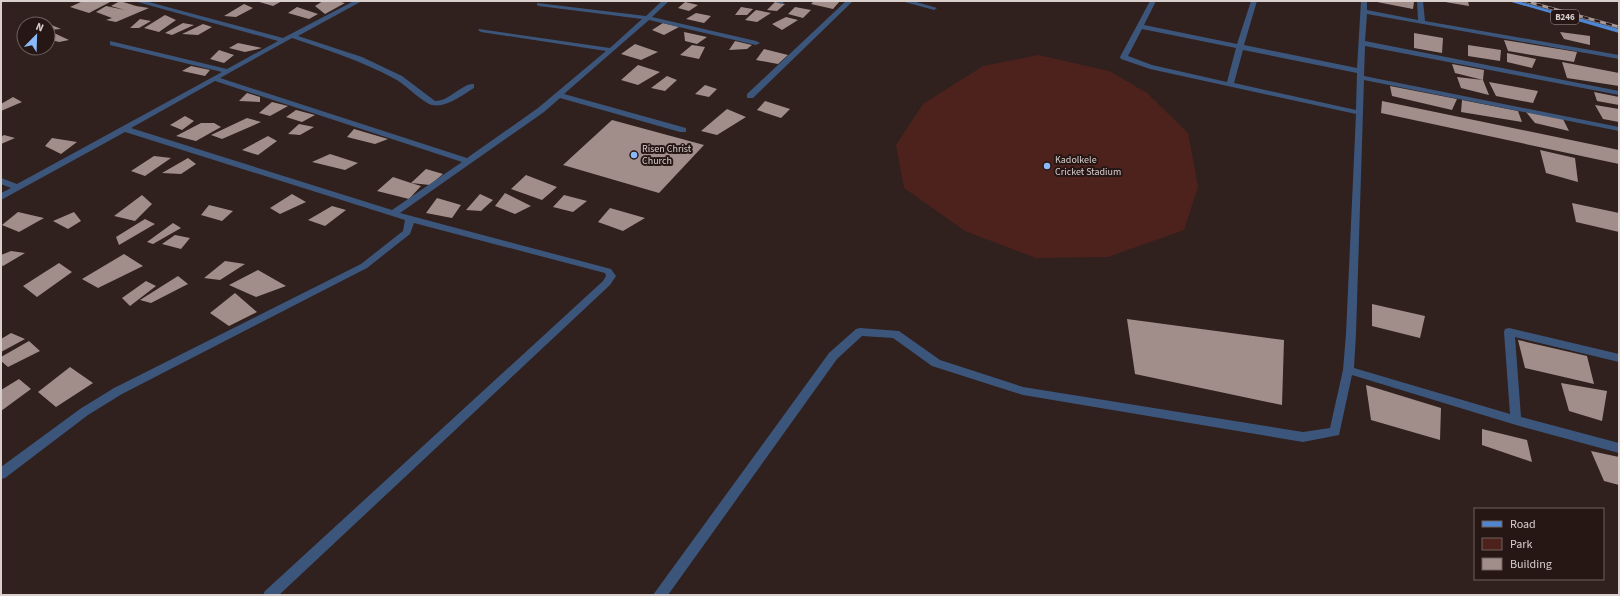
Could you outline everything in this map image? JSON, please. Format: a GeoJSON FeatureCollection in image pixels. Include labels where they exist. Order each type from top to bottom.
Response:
{"type":"FeatureCollection","features":[{"type":"Feature","properties":{"kind":"main road","name":"B246"},"geometry":{"type":"LineString","coordinates":[[1511,1],[1619,31]]}},
{"type":"Feature","properties":{"kind":"street"},"geometry":{"type":"LineString","coordinates":[[137,1],[284,40]]}},
{"type":"Feature","properties":{"kind":"street"},"geometry":{"type":"LineString","coordinates":[[1,197],[284,40],[359,1]]}},
{"type":"Feature","properties":{"kind":"street"},"geometry":{"type":"LineString","coordinates":[[393,214],[541,110],[612,50],[666,1]]}},
{"type":"Feature","properties":{"kind":"street"},"geometry":{"type":"LineString","coordinates":[[750,96],[850,1]]}},
{"type":"Feature","properties":{"kind":"street"},"geometry":{"type":"LineString","coordinates":[[904,1],[934,8]]}},
{"type":"Feature","properties":{"kind":"street"},"geometry":{"type":"LineString","coordinates":[[1153,1],[1141,27],[1124,57],[1150,67],[1360,113]]}},
{"type":"Feature","properties":{"kind":"street"},"geometry":{"type":"LineString","coordinates":[[1230,85],[1254,1]]}},
{"type":"Feature","properties":{"kind":"street"},"geometry":{"type":"LineString","coordinates":[[1420,1],[1422,22]]}},
{"type":"Feature","properties":{"kind":"street"},"geometry":{"type":"LineString","coordinates":[[539,4],[648,18],[756,43]]}},
{"type":"Feature","properties":{"kind":"street"},"geometry":{"type":"LineString","coordinates":[[660,595],[833,356],[860,332],[895,334],[936,363],[1023,391],[1303,437],[1335,432],[1348,370],[1352,334],[1360,74],[1364,6],[1422,22],[1619,57]]}},
{"type":"Feature","properties":{"kind":"street"},"geometry":{"type":"LineString","coordinates":[[1141,27],[1240,46],[1360,74],[1619,129]]}},
{"type":"Feature","properties":{"kind":"street"},"geometry":{"type":"LineString","coordinates":[[481,30],[612,50]]}},
{"type":"Feature","properties":{"kind":"street"},"geometry":{"type":"LineString","coordinates":[[292,36],[366,63],[399,78],[433,103],[440,104],[447,101],[471,86]]}},
{"type":"Feature","properties":{"kind":"street"},"geometry":{"type":"LineString","coordinates":[[113,43],[228,71]]}},
{"type":"Feature","properties":{"kind":"street"},"geometry":{"type":"LineString","coordinates":[[1363,43],[1619,93]]}},
{"type":"Feature","properties":{"kind":"street"},"geometry":{"type":"LineString","coordinates":[[215,79],[469,161]]}},
{"type":"Feature","properties":{"kind":"street"},"geometry":{"type":"LineString","coordinates":[[559,95],[683,130]]}},
{"type":"Feature","properties":{"kind":"street"},"geometry":{"type":"LineString","coordinates":[[124,129],[410,220],[608,271],[611,276],[607,283],[270,595]]}},
{"type":"Feature","properties":{"kind":"street"},"geometry":{"type":"LineString","coordinates":[[1,181],[18,188]]}},
{"type":"Feature","properties":{"kind":"street"},"geometry":{"type":"LineString","coordinates":[[1,474],[84,412],[118,391],[364,266],[407,232],[410,220]]}},
{"type":"Feature","properties":{"kind":"street"},"geometry":{"type":"LineString","coordinates":[[1516,420],[1509,332],[1619,358]]}},
{"type":"Feature","properties":{"kind":"street"},"geometry":{"type":"LineString","coordinates":[[1348,370],[1516,420],[1619,448]]}},
{"type":"Feature","properties":{"kind":"green space","name":"Kadolkele Cricket Stadium"},"geometry":{"type":"Polygon","coordinates":[[[1038,55],[1109,71],[1147,93],[1188,133],[1198,187],[1184,230],[1108,257],[1036,258],[965,231],[904,188],[896,145],[923,104],[983,66],[1038,55]]]}},
{"type":"Feature","properties":{"kind":"building"},"geometry":{"type":"Polygon","coordinates":[[[83,1],[112,1],[89,13],[70,7],[83,1]]]}},
{"type":"Feature","properties":{"kind":"building"},"geometry":{"type":"Polygon","coordinates":[[[120,1],[149,8],[116,22],[106,20],[112,18],[96,12],[106,6],[125,10],[111,6],[120,1]]]}},
{"type":"Feature","properties":{"kind":"building"},"geometry":{"type":"Polygon","coordinates":[[[256,1],[282,1],[273,6],[256,1]]]}},
{"type":"Feature","properties":{"kind":"building"},"geometry":{"type":"Polygon","coordinates":[[[323,1],[345,3],[325,14],[315,6],[323,1]]]}},
{"type":"Feature","properties":{"kind":"building"},"geometry":{"type":"Polygon","coordinates":[[[814,1],[840,1],[833,9],[811,4],[814,1]]]}},
{"type":"Feature","properties":{"kind":"building"},"geometry":{"type":"Polygon","coordinates":[[[1377,1],[1414,2],[1413,9],[1377,1]]]}},
{"type":"Feature","properties":{"kind":"building"},"geometry":{"type":"Polygon","coordinates":[[[1468,1],[1469,6],[1445,2],[1468,1]]]}},
{"type":"Feature","properties":{"kind":"building"},"geometry":{"type":"Polygon","coordinates":[[[685,2],[698,5],[689,11],[678,8],[685,2]]]}},
{"type":"Feature","properties":{"kind":"building"},"geometry":{"type":"Polygon","coordinates":[[[775,2],[785,4],[777,11],[767,10],[775,2]]]}},
{"type":"Feature","properties":{"kind":"building"},"geometry":{"type":"Polygon","coordinates":[[[244,4],[253,8],[236,17],[224,16],[244,4]]]}},
{"type":"Feature","properties":{"kind":"building"},"geometry":{"type":"Polygon","coordinates":[[[297,7],[318,14],[309,19],[288,13],[297,7]]]}},
{"type":"Feature","properties":{"kind":"building"},"geometry":{"type":"Polygon","coordinates":[[[741,7],[753,9],[747,15],[735,15],[741,7]]]}},
{"type":"Feature","properties":{"kind":"building"},"geometry":{"type":"Polygon","coordinates":[[[795,7],[811,10],[803,18],[788,14],[795,7]]]}},
{"type":"Feature","properties":{"kind":"building"},"geometry":{"type":"Polygon","coordinates":[[[756,10],[771,13],[757,22],[745,20],[756,10]]]}},
{"type":"Feature","properties":{"kind":"building"},"geometry":{"type":"Polygon","coordinates":[[[696,13],[711,16],[704,23],[686,19],[696,13]]]}},
{"type":"Feature","properties":{"kind":"building"},"geometry":{"type":"Polygon","coordinates":[[[165,15],[176,20],[159,32],[144,28],[165,15]]]}},
{"type":"Feature","properties":{"kind":"building"},"geometry":{"type":"Polygon","coordinates":[[[786,17],[798,20],[782,30],[772,24],[786,17]]]}},
{"type":"Feature","properties":{"kind":"building"},"geometry":{"type":"Polygon","coordinates":[[[140,19],[151,21],[139,28],[130,28],[140,19]]]}},
{"type":"Feature","properties":{"kind":"building"},"geometry":{"type":"Polygon","coordinates":[[[183,23],[194,25],[172,35],[165,33],[183,23]]]}},
{"type":"Feature","properties":{"kind":"building"},"geometry":{"type":"Polygon","coordinates":[[[663,23],[679,27],[664,35],[652,30],[663,23]]]}},
{"type":"Feature","properties":{"kind":"building"},"geometry":{"type":"Polygon","coordinates":[[[203,24],[212,27],[198,35],[182,34],[203,24]]]}},
{"type":"Feature","properties":{"kind":"building"},"geometry":{"type":"Polygon","coordinates":[[[684,32],[707,37],[697,44],[685,41],[684,32]]]}},
{"type":"Feature","properties":{"kind":"building"},"geometry":{"type":"Polygon","coordinates":[[[1560,32],[1590,36],[1590,45],[1564,39],[1560,32]]]}},
{"type":"Feature","properties":{"kind":"building"},"geometry":{"type":"Polygon","coordinates":[[[1414,33],[1443,38],[1442,53],[1414,48],[1414,33]]]}},
{"type":"Feature","properties":{"kind":"building"},"geometry":{"type":"Polygon","coordinates":[[[56,34],[69,40],[56,41],[56,34]]]}},
{"type":"Feature","properties":{"kind":"building"},"geometry":{"type":"Polygon","coordinates":[[[1504,40],[1577,52],[1574,62],[1508,51],[1504,40]]]}},
{"type":"Feature","properties":{"kind":"building"},"geometry":{"type":"Polygon","coordinates":[[[735,41],[752,45],[747,49],[729,50],[735,41]]]}},
{"type":"Feature","properties":{"kind":"building"},"geometry":{"type":"Polygon","coordinates":[[[238,43],[262,48],[245,52],[229,48],[238,43]]]}},
{"type":"Feature","properties":{"kind":"building"},"geometry":{"type":"Polygon","coordinates":[[[635,44],[658,52],[641,60],[621,54],[635,44]]]}},
{"type":"Feature","properties":{"kind":"building"},"geometry":{"type":"Polygon","coordinates":[[[692,45],[705,47],[699,59],[680,55],[692,45]]]}},
{"type":"Feature","properties":{"kind":"building"},"geometry":{"type":"Polygon","coordinates":[[[1468,45],[1501,50],[1500,61],[1468,56],[1468,45]]]}},
{"type":"Feature","properties":{"kind":"building"},"geometry":{"type":"Polygon","coordinates":[[[764,49],[788,55],[778,64],[756,60],[764,49]]]}},
{"type":"Feature","properties":{"kind":"building"},"geometry":{"type":"Polygon","coordinates":[[[219,50],[234,55],[224,63],[210,59],[219,50]]]}},
{"type":"Feature","properties":{"kind":"building"},"geometry":{"type":"Polygon","coordinates":[[[1507,53],[1536,59],[1532,68],[1507,62],[1507,53]]]}},
{"type":"Feature","properties":{"kind":"building"},"geometry":{"type":"Polygon","coordinates":[[[1562,62],[1619,73],[1619,86],[1567,78],[1562,62]]]}},
{"type":"Feature","properties":{"kind":"building"},"geometry":{"type":"Polygon","coordinates":[[[1452,64],[1484,70],[1483,80],[1455,73],[1452,64]]]}},
{"type":"Feature","properties":{"kind":"building"},"geometry":{"type":"Polygon","coordinates":[[[638,65],[660,72],[638,85],[621,80],[638,65]]]}},
{"type":"Feature","properties":{"kind":"building"},"geometry":{"type":"Polygon","coordinates":[[[191,66],[210,70],[205,76],[182,71],[191,66]]]}},
{"type":"Feature","properties":{"kind":"building"},"geometry":{"type":"Polygon","coordinates":[[[667,76],[677,80],[665,91],[651,88],[667,76]]]}},
{"type":"Feature","properties":{"kind":"building"},"geometry":{"type":"Polygon","coordinates":[[[1457,77],[1483,80],[1489,95],[1461,88],[1457,77]]]}},
{"type":"Feature","properties":{"kind":"building"},"geometry":{"type":"Polygon","coordinates":[[[1489,82],[1538,91],[1533,103],[1496,96],[1489,82]]]}},
{"type":"Feature","properties":{"kind":"building"},"geometry":{"type":"Polygon","coordinates":[[[705,85],[717,89],[709,97],[695,94],[705,85]]]}},
{"type":"Feature","properties":{"kind":"building"},"geometry":{"type":"Polygon","coordinates":[[[1390,86],[1457,99],[1452,110],[1392,96],[1390,86]]]}},
{"type":"Feature","properties":{"kind":"building"},"geometry":{"type":"Polygon","coordinates":[[[1594,92],[1619,97],[1619,105],[1597,101],[1594,92]]]}},
{"type":"Feature","properties":{"kind":"building"},"geometry":{"type":"Polygon","coordinates":[[[247,93],[260,97],[260,102],[239,101],[247,93]]]}},
{"type":"Feature","properties":{"kind":"building"},"geometry":{"type":"Polygon","coordinates":[[[13,97],[22,102],[1,111],[1,104],[13,97]]]}},
{"type":"Feature","properties":{"kind":"building"},"geometry":{"type":"Polygon","coordinates":[[[1462,100],[1518,111],[1522,122],[1461,112],[1462,100]]]}},
{"type":"Feature","properties":{"kind":"building"},"geometry":{"type":"Polygon","coordinates":[[[765,101],[790,109],[781,118],[757,110],[765,101]]]}},
{"type":"Feature","properties":{"kind":"building"},"geometry":{"type":"Polygon","coordinates":[[[1382,101],[1619,150],[1619,164],[1381,113],[1382,101]]]}},
{"type":"Feature","properties":{"kind":"building"},"geometry":{"type":"Polygon","coordinates":[[[272,102],[288,106],[270,116],[259,113],[272,102]]]}},
{"type":"Feature","properties":{"kind":"building"},"geometry":{"type":"Polygon","coordinates":[[[1595,105],[1619,109],[1619,122],[1603,119],[1595,105]]]}},
{"type":"Feature","properties":{"kind":"building"},"geometry":{"type":"Polygon","coordinates":[[[727,109],[746,117],[717,135],[701,131],[727,109]]]}},
{"type":"Feature","properties":{"kind":"building"},"geometry":{"type":"Polygon","coordinates":[[[296,110],[315,115],[302,122],[286,117],[296,110]]]}},
{"type":"Feature","properties":{"kind":"building"},"geometry":{"type":"Polygon","coordinates":[[[1526,112],[1563,119],[1569,131],[1535,123],[1526,112]]]}},
{"type":"Feature","properties":{"kind":"building"},"geometry":{"type":"Polygon","coordinates":[[[185,116],[194,121],[182,130],[170,125],[185,116]]]}},
{"type":"Feature","properties":{"kind":"building"},"geometry":{"type":"Polygon","coordinates":[[[247,118],[261,122],[222,139],[211,135],[247,118]]]}},
{"type":"Feature","properties":{"kind":"building","name":"Risen Christ Church"},"geometry":{"type":"Polygon","coordinates":[[[612,120],[704,145],[659,193],[563,165],[612,120]]]}},
{"type":"Feature","properties":{"kind":"building"},"geometry":{"type":"Polygon","coordinates":[[[201,123],[214,123],[221,127],[196,141],[176,136],[201,123]]]}},
{"type":"Feature","properties":{"kind":"building"},"geometry":{"type":"Polygon","coordinates":[[[299,124],[314,127],[300,135],[288,134],[299,124]]]}},
{"type":"Feature","properties":{"kind":"building"},"geometry":{"type":"Polygon","coordinates":[[[354,129],[388,139],[375,144],[347,137],[354,129]]]}},
{"type":"Feature","properties":{"kind":"building"},"geometry":{"type":"Polygon","coordinates":[[[4,135],[15,138],[1,144],[1,137],[4,135]]]}},
{"type":"Feature","properties":{"kind":"building"},"geometry":{"type":"Polygon","coordinates":[[[268,136],[277,141],[258,155],[242,150],[268,136]]]}},
{"type":"Feature","properties":{"kind":"building"},"geometry":{"type":"Polygon","coordinates":[[[52,138],[77,142],[61,154],[45,146],[52,138]]]}},
{"type":"Feature","properties":{"kind":"building"},"geometry":{"type":"Polygon","coordinates":[[[1540,150],[1575,158],[1578,182],[1546,173],[1540,150]]]}},
{"type":"Feature","properties":{"kind":"building"},"geometry":{"type":"Polygon","coordinates":[[[330,154],[358,163],[345,170],[312,162],[330,154]]]}},
{"type":"Feature","properties":{"kind":"building"},"geometry":{"type":"Polygon","coordinates":[[[154,156],[171,158],[145,176],[131,171],[154,156]]]}},
{"type":"Feature","properties":{"kind":"building"},"geometry":{"type":"Polygon","coordinates":[[[188,158],[196,164],[181,174],[162,173],[188,158]]]}},
{"type":"Feature","properties":{"kind":"building"},"geometry":{"type":"Polygon","coordinates":[[[426,169],[443,174],[430,185],[411,183],[426,169]]]}},
{"type":"Feature","properties":{"kind":"building"},"geometry":{"type":"Polygon","coordinates":[[[526,175],[557,187],[542,200],[511,189],[526,175]]]}},
{"type":"Feature","properties":{"kind":"building"},"geometry":{"type":"Polygon","coordinates":[[[393,177],[421,186],[409,199],[377,191],[393,177]]]}},
{"type":"Feature","properties":{"kind":"building"},"geometry":{"type":"Polygon","coordinates":[[[505,193],[531,206],[515,214],[495,206],[505,193]]]}},
{"type":"Feature","properties":{"kind":"building"},"geometry":{"type":"Polygon","coordinates":[[[292,194],[306,202],[280,214],[270,208],[292,194]]]}},
{"type":"Feature","properties":{"kind":"building"},"geometry":{"type":"Polygon","coordinates":[[[480,194],[493,200],[481,211],[466,210],[480,194]]]}},
{"type":"Feature","properties":{"kind":"building"},"geometry":{"type":"Polygon","coordinates":[[[142,195],[152,204],[135,221],[114,216],[142,195]]]}},
{"type":"Feature","properties":{"kind":"building"},"geometry":{"type":"Polygon","coordinates":[[[564,195],[587,201],[573,212],[553,207],[564,195]]]}},
{"type":"Feature","properties":{"kind":"building"},"geometry":{"type":"Polygon","coordinates":[[[437,198],[461,205],[452,218],[426,213],[437,198]]]}},
{"type":"Feature","properties":{"kind":"building"},"geometry":{"type":"Polygon","coordinates":[[[1572,203],[1619,213],[1619,232],[1576,222],[1572,203]]]}},
{"type":"Feature","properties":{"kind":"building"},"geometry":{"type":"Polygon","coordinates":[[[209,205],[233,211],[222,221],[201,215],[209,205]]]}},
{"type":"Feature","properties":{"kind":"building"},"geometry":{"type":"Polygon","coordinates":[[[332,206],[346,210],[325,226],[308,220],[332,206]]]}},
{"type":"Feature","properties":{"kind":"building"},"geometry":{"type":"Polygon","coordinates":[[[610,208],[645,218],[623,231],[598,222],[610,208]]]}},
{"type":"Feature","properties":{"kind":"building"},"geometry":{"type":"Polygon","coordinates":[[[18,212],[44,218],[19,232],[2,225],[18,212]]]}},
{"type":"Feature","properties":{"kind":"building"},"geometry":{"type":"Polygon","coordinates":[[[74,212],[81,221],[68,229],[53,221],[74,212]]]}},
{"type":"Feature","properties":{"kind":"building"},"geometry":{"type":"Polygon","coordinates":[[[145,219],[155,224],[119,245],[116,237],[145,219]]]}},
{"type":"Feature","properties":{"kind":"building"},"geometry":{"type":"Polygon","coordinates":[[[173,223],[181,228],[153,244],[147,242],[173,223]]]}},
{"type":"Feature","properties":{"kind":"building"},"geometry":{"type":"Polygon","coordinates":[[[175,235],[190,238],[181,249],[162,244],[175,235]]]}},
{"type":"Feature","properties":{"kind":"building"},"geometry":{"type":"Polygon","coordinates":[[[11,251],[25,253],[3,266],[1,265],[1,255],[11,251]]]}},
{"type":"Feature","properties":{"kind":"building"},"geometry":{"type":"Polygon","coordinates":[[[124,254],[143,266],[98,288],[82,279],[124,254]]]}},
{"type":"Feature","properties":{"kind":"building"},"geometry":{"type":"Polygon","coordinates":[[[225,261],[245,264],[220,280],[204,278],[225,261]]]}},
{"type":"Feature","properties":{"kind":"building"},"geometry":{"type":"Polygon","coordinates":[[[59,263],[72,272],[37,297],[23,286],[59,263]]]}},
{"type":"Feature","properties":{"kind":"building"},"geometry":{"type":"Polygon","coordinates":[[[258,270],[286,286],[256,297],[229,285],[258,270]]]}},
{"type":"Feature","properties":{"kind":"building"},"geometry":{"type":"Polygon","coordinates":[[[178,276],[188,284],[151,303],[140,300],[178,276]]]}},
{"type":"Feature","properties":{"kind":"building"},"geometry":{"type":"Polygon","coordinates":[[[146,281],[156,286],[130,306],[122,298],[146,281]]]}},
{"type":"Feature","properties":{"kind":"building"},"geometry":{"type":"Polygon","coordinates":[[[235,293],[257,312],[229,326],[210,313],[235,293]]]}},
{"type":"Feature","properties":{"kind":"building"},"geometry":{"type":"Polygon","coordinates":[[[1372,304],[1425,316],[1420,338],[1372,326],[1372,304]]]}},
{"type":"Feature","properties":{"kind":"building"},"geometry":{"type":"Polygon","coordinates":[[[1127,319],[1284,340],[1282,405],[1135,374],[1127,319]]]}},
{"type":"Feature","properties":{"kind":"building"},"geometry":{"type":"Polygon","coordinates":[[[11,333],[25,339],[1,352],[1,339],[11,333]]]}},
{"type":"Feature","properties":{"kind":"building"},"geometry":{"type":"Polygon","coordinates":[[[1518,340],[1587,356],[1594,384],[1525,368],[1518,340]]]}},
{"type":"Feature","properties":{"kind":"building"},"geometry":{"type":"Polygon","coordinates":[[[29,341],[40,351],[8,367],[1,361],[1,357],[29,341]]]}},
{"type":"Feature","properties":{"kind":"building"},"geometry":{"type":"Polygon","coordinates":[[[70,367],[93,383],[56,407],[38,392],[70,367]]]}},
{"type":"Feature","properties":{"kind":"building"},"geometry":{"type":"Polygon","coordinates":[[[19,379],[31,389],[1,411],[1,390],[19,379]]]}},
{"type":"Feature","properties":{"kind":"building"},"geometry":{"type":"Polygon","coordinates":[[[1561,383],[1607,391],[1602,421],[1569,411],[1561,383]]]}},
{"type":"Feature","properties":{"kind":"building"},"geometry":{"type":"Polygon","coordinates":[[[1366,385],[1441,408],[1440,440],[1371,420],[1366,385]]]}},
{"type":"Feature","properties":{"kind":"building"},"geometry":{"type":"Polygon","coordinates":[[[1482,429],[1527,440],[1532,462],[1482,445],[1482,429]]]}},
{"type":"Feature","properties":{"kind":"building"},"geometry":{"type":"Polygon","coordinates":[[[1591,451],[1619,457],[1619,485],[1604,481],[1591,451]]]}},
{"type":"Feature","properties":{"kind":"railway"},"geometry":{"type":"LineString","coordinates":[[1525,1],[1619,27]]}},
{"type":"Feature","properties":{"kind":"place","name":"Risen Christ Church"},"geometry":{"type":"Point","coordinates":[634,155]}},
{"type":"Feature","properties":{"kind":"place","name":"Kadolkele Cricket Stadium"},"geometry":{"type":"Point","coordinates":[1047,166]}}]}
